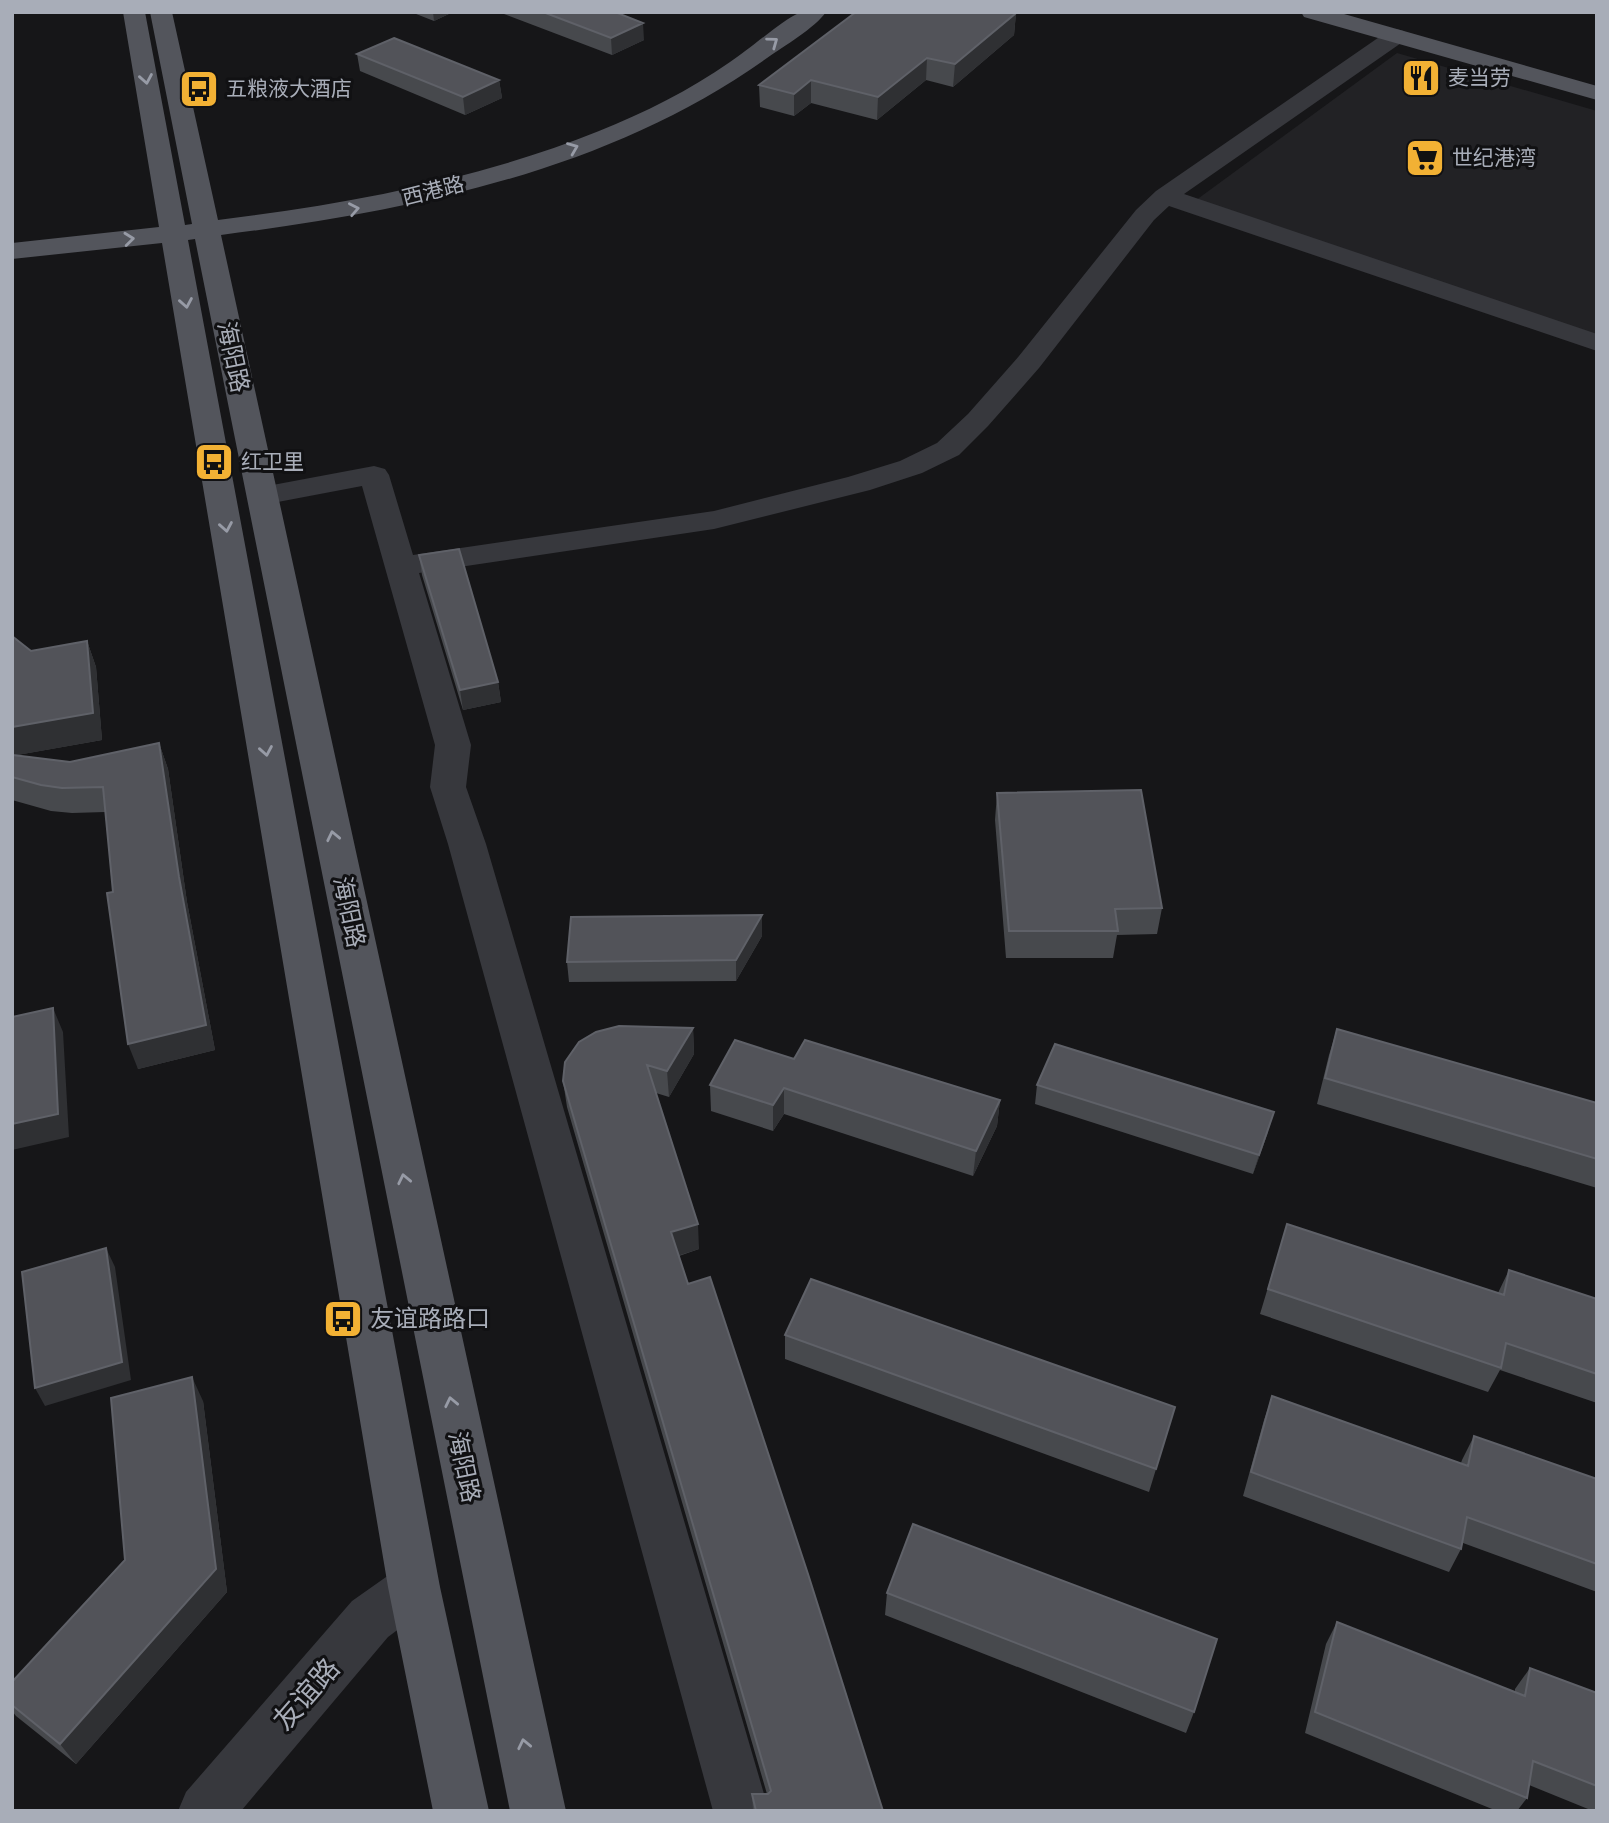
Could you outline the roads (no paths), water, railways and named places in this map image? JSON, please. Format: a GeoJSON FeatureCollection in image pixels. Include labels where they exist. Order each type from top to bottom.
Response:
{"type":"FeatureCollection","features":[{"type":"Feature","properties":{"kind":"main road","name":"海阳路"},"geometry":{"type":"LineString","coordinates":[[134,12],[262,496],[538,1811]]}},
{"type":"Feature","properties":{"kind":"main road","name":"海阳路"},"geometry":{"type":"LineString","coordinates":[[161,12],[188,222],[414,1587],[461,1811]]}},
{"type":"Feature","properties":{"kind":"main road"},"geometry":{"type":"LineString","coordinates":[[703,63],[776,12]]}},
{"type":"Feature","properties":{"kind":"main road","name":"西港路"},"geometry":{"type":"LineString","coordinates":[[12,234],[356,210],[465,183],[554,156],[688,98],[741,65],[815,12]]}},
{"type":"Feature","properties":{"kind":"main road"},"geometry":{"type":"LineString","coordinates":[[1312,12],[1597,93]]}},
{"type":"Feature","properties":{"kind":"main road"},"geometry":{"type":"LineString","coordinates":[[1346,12],[1597,83]]}},
{"type":"Feature","properties":{"kind":"main road","name":"西港路"},"geometry":{"type":"LineString","coordinates":[[389,177],[478,157],[562,128]]}},
{"type":"Feature","properties":{"kind":"main road","name":"西港路"},"geometry":{"type":"LineString","coordinates":[[12,251],[188,222],[309,191]]}},
{"type":"Feature","properties":{"kind":"street"},"geometry":{"type":"LineString","coordinates":[[401,566],[714,520],[859,484],[911,467],[948,449],[978,420],[1029,362],[1144,215],[1165,196],[1396,36]]}},
{"type":"Feature","properties":{"kind":"street"},"geometry":{"type":"LineString","coordinates":[[1165,196],[1597,343]]}},
{"type":"Feature","properties":{"kind":"street"},"geometry":{"type":"LineString","coordinates":[[262,496],[374,475],[453,746],[448,787],[467,844],[741,1811]]}},
{"type":"Feature","properties":{"kind":"street","name":"友谊路"},"geometry":{"type":"LineString","coordinates":[[205,1811],[370,1619],[414,1587]]}},
{"type":"Feature","properties":{"kind":"place","name":"麦当劳"},"geometry":{"type":"Point","coordinates":[1421,78]}},
{"type":"Feature","properties":{"kind":"place","name":"五粮液大酒店"},"geometry":{"type":"Point","coordinates":[199,89]}},
{"type":"Feature","properties":{"kind":"place","name":"世纪港湾"},"geometry":{"type":"Point","coordinates":[1425,158]}},
{"type":"Feature","properties":{"kind":"place","name":"红卫里"},"geometry":{"type":"Point","coordinates":[214,462]}},
{"type":"Feature","properties":{"kind":"place","name":"友谊路路口"},"geometry":{"type":"Point","coordinates":[343,1319]}}]}
